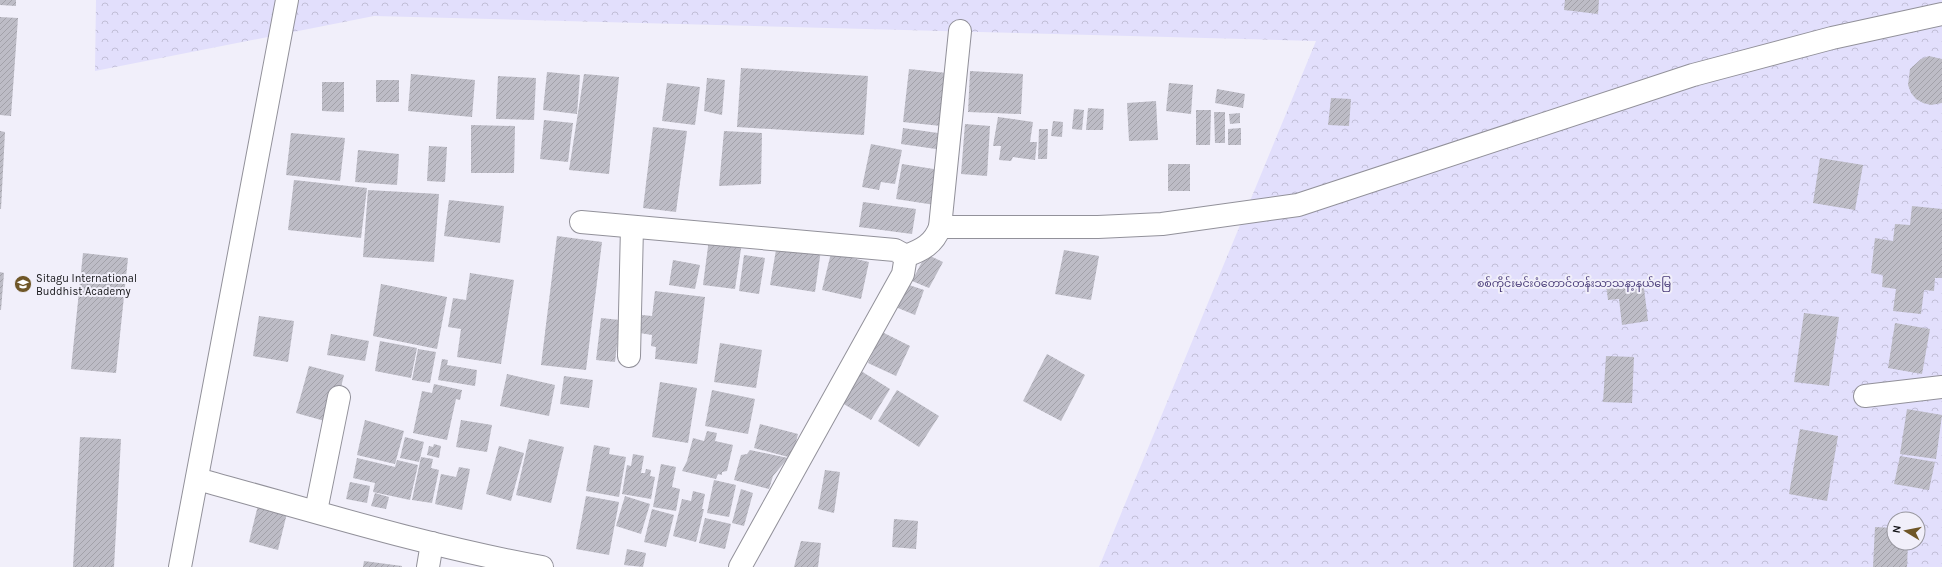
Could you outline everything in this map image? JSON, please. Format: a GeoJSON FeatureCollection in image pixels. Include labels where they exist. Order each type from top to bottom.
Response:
{"type":"FeatureCollection","features":[{"type":"Feature","properties":{"kind":"street"},"geometry":{"type":"LineString","coordinates":[[180,567],[287,0]]}},
{"type":"Feature","properties":{"kind":"street"},"geometry":{"type":"LineString","coordinates":[[940,227],[1098,227],[1162,224],[1298,205],[1693,75],[1832,38],[1942,14]]}},
{"type":"Feature","properties":{"kind":"street"},"geometry":{"type":"LineString","coordinates":[[906,256],[924,249],[936,237],[940,227],[960,31]]}},
{"type":"Feature","properties":{"kind":"street"},"geometry":{"type":"LineString","coordinates":[[581,222],[896,250],[906,256]]}},
{"type":"Feature","properties":{"kind":"street"},"geometry":{"type":"LineString","coordinates":[[629,356],[632,227]]}},
{"type":"Feature","properties":{"kind":"street"},"geometry":{"type":"LineString","coordinates":[[740,567],[904,274],[906,256]]}},
{"type":"Feature","properties":{"kind":"street"},"geometry":{"type":"LineString","coordinates":[[1865,396],[1942,387]]}},
{"type":"Feature","properties":{"kind":"street"},"geometry":{"type":"LineString","coordinates":[[316,511],[339,397]]}},
{"type":"Feature","properties":{"kind":"street"},"geometry":{"type":"LineString","coordinates":[[197,479],[432,543],[504,560],[542,567]]}},
{"type":"Feature","properties":{"kind":"street"},"geometry":{"type":"LineString","coordinates":[[428,567],[432,543]]}},
{"type":"Feature","properties":{"kind":"green space","name":"စစ်ကိုင်းမင်းဝံတောင်တန်းသာသနာ့နယ်မြေ"},"geometry":{"type":"Polygon","coordinates":[[[96,0],[1942,0],[1942,567],[1099,567],[1316,41],[374,16],[95,71],[96,0]]]}},
{"type":"Feature","properties":{"kind":"building"},"geometry":{"type":"Polygon","coordinates":[[[0,0],[16,0],[16,6],[0,5],[0,0]]]}},
{"type":"Feature","properties":{"kind":"building"},"geometry":{"type":"Polygon","coordinates":[[[1565,0],[1599,0],[1598,14],[1564,10],[1565,0]]]}},
{"type":"Feature","properties":{"kind":"building"},"geometry":{"type":"Polygon","coordinates":[[[0,17],[18,18],[11,116],[0,115],[0,17]]]}},
{"type":"Feature","properties":{"kind":"building"},"geometry":{"type":"Polygon","coordinates":[[[1929,56],[1942,59],[1942,103],[1931,105],[1916,99],[1911,93],[1908,85],[1910,69],[1921,59],[1929,56]]]}},
{"type":"Feature","properties":{"kind":"building"},"geometry":{"type":"Polygon","coordinates":[[[741,68],[868,76],[864,135],[737,127],[741,68]]]}},
{"type":"Feature","properties":{"kind":"building"},"geometry":{"type":"Polygon","coordinates":[[[909,69],[947,73],[941,126],[903,122],[909,69]]]}},
{"type":"Feature","properties":{"kind":"building"},"geometry":{"type":"Polygon","coordinates":[[[970,71],[1023,74],[1021,114],[968,112],[970,71]]]}},
{"type":"Feature","properties":{"kind":"building"},"geometry":{"type":"Polygon","coordinates":[[[547,72],[580,75],[577,114],[543,110],[547,72]]]}},
{"type":"Feature","properties":{"kind":"building"},"geometry":{"type":"Polygon","coordinates":[[[411,74],[475,80],[472,117],[408,111],[411,74]]]}},
{"type":"Feature","properties":{"kind":"building"},"geometry":{"type":"Polygon","coordinates":[[[584,74],[619,77],[609,174],[569,170],[584,74]]]}},
{"type":"Feature","properties":{"kind":"building"},"geometry":{"type":"Polygon","coordinates":[[[498,76],[536,78],[534,120],[496,119],[498,76]]]}},
{"type":"Feature","properties":{"kind":"building"},"geometry":{"type":"Polygon","coordinates":[[[707,78],[725,80],[722,115],[704,111],[707,78]]]}},
{"type":"Feature","properties":{"kind":"building"},"geometry":{"type":"Polygon","coordinates":[[[376,80],[399,80],[399,102],[376,102],[376,80]]]}},
{"type":"Feature","properties":{"kind":"building"},"geometry":{"type":"Polygon","coordinates":[[[322,82],[344,82],[344,112],[322,111],[322,82]]]}},
{"type":"Feature","properties":{"kind":"building"},"geometry":{"type":"Polygon","coordinates":[[[667,83],[700,87],[695,125],[662,121],[667,83]]]}},
{"type":"Feature","properties":{"kind":"building"},"geometry":{"type":"Polygon","coordinates":[[[1169,83],[1193,85],[1191,114],[1166,111],[1169,83]]]}},
{"type":"Feature","properties":{"kind":"building"},"geometry":{"type":"Polygon","coordinates":[[[1217,89],[1245,94],[1243,108],[1215,103],[1217,89]]]}},
{"type":"Feature","properties":{"kind":"building"},"geometry":{"type":"Polygon","coordinates":[[[1331,98],[1351,99],[1349,126],[1328,125],[1331,98]]]}},
{"type":"Feature","properties":{"kind":"building"},"geometry":{"type":"Polygon","coordinates":[[[1156,101],[1158,140],[1129,141],[1127,103],[1156,101]]]}},
{"type":"Feature","properties":{"kind":"building"},"geometry":{"type":"Polygon","coordinates":[[[1088,108],[1104,109],[1103,130],[1086,130],[1088,108]]]}},
{"type":"Feature","properties":{"kind":"building"},"geometry":{"type":"Polygon","coordinates":[[[1074,109],[1084,110],[1082,130],[1072,129],[1074,109]]]}},
{"type":"Feature","properties":{"kind":"building"},"geometry":{"type":"Polygon","coordinates":[[[1196,110],[1211,110],[1210,145],[1196,145],[1196,110]]]}},
{"type":"Feature","properties":{"kind":"building"},"geometry":{"type":"Polygon","coordinates":[[[1214,112],[1225,112],[1225,143],[1215,143],[1214,112]]]}},
{"type":"Feature","properties":{"kind":"building"},"geometry":{"type":"Polygon","coordinates":[[[1240,113],[1240,123],[1230,124],[1229,114],[1240,113]]]}},
{"type":"Feature","properties":{"kind":"building"},"geometry":{"type":"Polygon","coordinates":[[[998,117],[1033,122],[1030,142],[1037,142],[1035,160],[1013,157],[1011,161],[999,160],[1001,146],[993,146],[998,117]]]}},
{"type":"Feature","properties":{"kind":"building"},"geometry":{"type":"Polygon","coordinates":[[[544,120],[573,123],[568,162],[540,159],[544,120]]]}},
{"type":"Feature","properties":{"kind":"building"},"geometry":{"type":"Polygon","coordinates":[[[1053,121],[1063,122],[1062,137],[1051,136],[1053,121]]]}},
{"type":"Feature","properties":{"kind":"building"},"geometry":{"type":"Polygon","coordinates":[[[965,124],[990,126],[987,176],[961,174],[965,124]]]}},
{"type":"Feature","properties":{"kind":"building"},"geometry":{"type":"Polygon","coordinates":[[[471,125],[515,126],[514,173],[471,173],[471,125]]]}},
{"type":"Feature","properties":{"kind":"building"},"geometry":{"type":"Polygon","coordinates":[[[653,127],[687,131],[676,212],[643,208],[653,127]]]}},
{"type":"Feature","properties":{"kind":"building"},"geometry":{"type":"Polygon","coordinates":[[[903,128],[938,133],[936,149],[901,144],[903,128]]]}},
{"type":"Feature","properties":{"kind":"building"},"geometry":{"type":"Polygon","coordinates":[[[1241,128],[1241,145],[1228,145],[1228,129],[1241,128]]]}},
{"type":"Feature","properties":{"kind":"building"},"geometry":{"type":"Polygon","coordinates":[[[1039,129],[1048,129],[1047,159],[1038,159],[1039,129]]]}},
{"type":"Feature","properties":{"kind":"building"},"geometry":{"type":"Polygon","coordinates":[[[0,131],[5,132],[1,209],[0,209],[0,131]]]}},
{"type":"Feature","properties":{"kind":"building"},"geometry":{"type":"Polygon","coordinates":[[[724,131],[762,133],[761,184],[719,186],[724,131]]]}},
{"type":"Feature","properties":{"kind":"building"},"geometry":{"type":"Polygon","coordinates":[[[291,133],[345,138],[340,181],[286,175],[291,133]]]}},
{"type":"Feature","properties":{"kind":"building"},"geometry":{"type":"Polygon","coordinates":[[[871,144],[902,150],[895,184],[881,182],[879,190],[862,187],[871,144]]]}},
{"type":"Feature","properties":{"kind":"building"},"geometry":{"type":"Polygon","coordinates":[[[429,146],[447,147],[445,182],[427,181],[429,146]]]}},
{"type":"Feature","properties":{"kind":"building"},"geometry":{"type":"Polygon","coordinates":[[[358,150],[399,154],[397,185],[355,182],[358,150]]]}},
{"type":"Feature","properties":{"kind":"building"},"geometry":{"type":"Polygon","coordinates":[[[1820,158],[1863,165],[1855,210],[1813,203],[1820,158]]]}},
{"type":"Feature","properties":{"kind":"building"},"geometry":{"type":"Polygon","coordinates":[[[902,164],[940,170],[935,205],[896,199],[902,164]]]}},
{"type":"Feature","properties":{"kind":"building"},"geometry":{"type":"Polygon","coordinates":[[[1168,164],[1190,164],[1190,191],[1168,191],[1168,164]]]}},
{"type":"Feature","properties":{"kind":"building"},"geometry":{"type":"Polygon","coordinates":[[[294,180],[367,188],[361,238],[288,230],[294,180]]]}},
{"type":"Feature","properties":{"kind":"building"},"geometry":{"type":"Polygon","coordinates":[[[368,190],[439,194],[434,262],[363,257],[368,190]]]}},
{"type":"Feature","properties":{"kind":"building"},"geometry":{"type":"Polygon","coordinates":[[[449,200],[504,206],[500,243],[444,236],[449,200]]]}},
{"type":"Feature","properties":{"kind":"building"},"geometry":{"type":"Polygon","coordinates":[[[863,202],[916,209],[912,234],[859,227],[863,202]]]}},
{"type":"Feature","properties":{"kind":"building"},"geometry":{"type":"Polygon","coordinates":[[[1912,206],[1942,209],[1942,278],[1935,278],[1934,291],[1924,290],[1921,314],[1893,311],[1896,289],[1882,287],[1883,275],[1871,273],[1875,238],[1893,241],[1895,224],[1910,225],[1912,206]]]}},
{"type":"Feature","properties":{"kind":"building"},"geometry":{"type":"Polygon","coordinates":[[[557,236],[602,242],[586,370],[541,365],[557,236]]]}},
{"type":"Feature","properties":{"kind":"building"},"geometry":{"type":"Polygon","coordinates":[[[709,239],[742,242],[735,289],[703,285],[709,239]]]}},
{"type":"Feature","properties":{"kind":"building"},"geometry":{"type":"Polygon","coordinates":[[[777,244],[821,250],[815,292],[770,285],[777,244]]]}},
{"type":"Feature","properties":{"kind":"building"},"geometry":{"type":"Polygon","coordinates":[[[1064,250],[1099,256],[1091,300],[1055,294],[1064,250]]]}},
{"type":"Feature","properties":{"kind":"building"},"geometry":{"type":"Polygon","coordinates":[[[83,253],[128,258],[116,373],[71,369],[83,253]]]}},
{"type":"Feature","properties":{"kind":"building"},"geometry":{"type":"Polygon","coordinates":[[[831,253],[869,262],[861,299],[822,290],[831,253]]]}},
{"type":"Feature","properties":{"kind":"building"},"geometry":{"type":"Polygon","coordinates":[[[926,254],[943,262],[929,288],[912,281],[926,254]]]}},
{"type":"Feature","properties":{"kind":"building"},"geometry":{"type":"Polygon","coordinates":[[[744,255],[765,258],[759,294],[739,291],[744,255]]]}},
{"type":"Feature","properties":{"kind":"building"},"geometry":{"type":"Polygon","coordinates":[[[673,260],[700,265],[695,289],[669,285],[673,260]]]}},
{"type":"Feature","properties":{"kind":"building"},"geometry":{"type":"Polygon","coordinates":[[[0,272],[4,273],[1,310],[0,310],[0,272]]]}},
{"type":"Feature","properties":{"kind":"building"},"geometry":{"type":"Polygon","coordinates":[[[470,273],[514,280],[501,364],[457,357],[461,329],[448,327],[453,298],[466,300],[470,273]]]}},
{"type":"Feature","properties":{"kind":"building"},"geometry":{"type":"Polygon","coordinates":[[[1643,280],[1648,321],[1622,325],[1619,299],[1608,300],[1606,285],[1643,280]]]}},
{"type":"Feature","properties":{"kind":"building"},"geometry":{"type":"Polygon","coordinates":[[[381,284],[447,297],[437,349],[373,336],[381,284]]]}},
{"type":"Feature","properties":{"kind":"building"},"geometry":{"type":"Polygon","coordinates":[[[906,284],[924,290],[915,315],[898,308],[906,284]]]}},
{"type":"Feature","properties":{"kind":"building"},"geometry":{"type":"Polygon","coordinates":[[[655,291],[705,297],[697,364],[655,359],[656,347],[651,346],[652,335],[640,333],[642,315],[652,316],[655,291]]]}},
{"type":"Feature","properties":{"kind":"building"},"geometry":{"type":"Polygon","coordinates":[[[1804,313],[1839,317],[1829,386],[1794,382],[1804,313]]]}},
{"type":"Feature","properties":{"kind":"building"},"geometry":{"type":"Polygon","coordinates":[[[259,316],[294,321],[288,362],[253,356],[259,316]]]}},
{"type":"Feature","properties":{"kind":"building"},"geometry":{"type":"Polygon","coordinates":[[[601,318],[620,320],[615,362],[596,360],[601,318]]]}},
{"type":"Feature","properties":{"kind":"building"},"geometry":{"type":"Polygon","coordinates":[[[1895,323],[1930,329],[1922,374],[1888,368],[1895,323]]]}},
{"type":"Feature","properties":{"kind":"building"},"geometry":{"type":"Polygon","coordinates":[[[882,332],[910,346],[896,376],[868,363],[882,332]]]}},
{"type":"Feature","properties":{"kind":"building"},"geometry":{"type":"Polygon","coordinates":[[[331,334],[369,341],[365,361],[327,355],[331,334]]]}},
{"type":"Feature","properties":{"kind":"building"},"geometry":{"type":"Polygon","coordinates":[[[380,341],[417,348],[411,378],[375,371],[380,341]]]}},
{"type":"Feature","properties":{"kind":"building"},"geometry":{"type":"Polygon","coordinates":[[[720,343],[762,350],[756,388],[714,382],[720,343]]]}},
{"type":"Feature","properties":{"kind":"building"},"geometry":{"type":"Polygon","coordinates":[[[418,349],[436,352],[430,383],[412,380],[418,349]]]}},
{"type":"Feature","properties":{"kind":"building"},"geometry":{"type":"Polygon","coordinates":[[[1047,354],[1085,375],[1061,421],[1023,401],[1047,354]]]}},
{"type":"Feature","properties":{"kind":"building"},"geometry":{"type":"Polygon","coordinates":[[[1606,356],[1634,357],[1632,403],[1603,402],[1606,356]]]}},
{"type":"Feature","properties":{"kind":"building"},"geometry":{"type":"Polygon","coordinates":[[[442,359],[448,360],[447,365],[477,370],[475,386],[438,380],[442,359]]]}},
{"type":"Feature","properties":{"kind":"building"},"geometry":{"type":"Polygon","coordinates":[[[309,366],[344,375],[332,423],[296,413],[309,366]]]}},
{"type":"Feature","properties":{"kind":"building"},"geometry":{"type":"Polygon","coordinates":[[[861,371],[890,389],[871,420],[842,403],[861,371]]]}},
{"type":"Feature","properties":{"kind":"building"},"geometry":{"type":"Polygon","coordinates":[[[507,374],[555,385],[549,416],[500,406],[507,374]]]}},
{"type":"Feature","properties":{"kind":"building"},"geometry":{"type":"Polygon","coordinates":[[[564,376],[593,380],[589,408],[560,404],[564,376]]]}},
{"type":"Feature","properties":{"kind":"building"},"geometry":{"type":"Polygon","coordinates":[[[660,382],[697,388],[688,443],[652,437],[660,382]]]}},
{"type":"Feature","properties":{"kind":"building"},"geometry":{"type":"Polygon","coordinates":[[[434,384],[462,390],[460,400],[456,399],[447,440],[413,433],[422,391],[432,393],[434,384]]]}},
{"type":"Feature","properties":{"kind":"building"},"geometry":{"type":"Polygon","coordinates":[[[712,390],[755,399],[748,434],[705,426],[712,390]]]}},
{"type":"Feature","properties":{"kind":"building"},"geometry":{"type":"Polygon","coordinates":[[[897,390],[939,416],[919,447],[878,421],[897,390]]]}},
{"type":"Feature","properties":{"kind":"building"},"geometry":{"type":"Polygon","coordinates":[[[1907,409],[1942,415],[1936,459],[1900,454],[1907,409]]]}},
{"type":"Feature","properties":{"kind":"building"},"geometry":{"type":"Polygon","coordinates":[[[365,420],[404,431],[395,464],[357,455],[365,420]]]}},
{"type":"Feature","properties":{"kind":"building"},"geometry":{"type":"Polygon","coordinates":[[[461,420],[492,425],[487,452],[456,447],[461,420]]]}},
{"type":"Feature","properties":{"kind":"building"},"geometry":{"type":"Polygon","coordinates":[[[760,424],[798,434],[792,458],[754,448],[760,424]]]}},
{"type":"Feature","properties":{"kind":"building"},"geometry":{"type":"Polygon","coordinates":[[[1800,429],[1838,436],[1827,501],[1789,494],[1800,429]]]}},
{"type":"Feature","properties":{"kind":"building"},"geometry":{"type":"Polygon","coordinates":[[[707,431],[717,433],[715,441],[733,445],[727,471],[722,472],[722,475],[718,474],[716,479],[682,471],[687,461],[693,438],[704,441],[707,431]]]}},
{"type":"Feature","properties":{"kind":"building"},"geometry":{"type":"Polygon","coordinates":[[[80,437],[121,439],[114,567],[73,567],[80,437]]]}},
{"type":"Feature","properties":{"kind":"building"},"geometry":{"type":"Polygon","coordinates":[[[405,437],[424,442],[419,462],[400,458],[405,437]]]}},
{"type":"Feature","properties":{"kind":"building"},"geometry":{"type":"Polygon","coordinates":[[[529,439],[564,447],[551,503],[516,495],[529,439]]]}},
{"type":"Feature","properties":{"kind":"building"},"geometry":{"type":"Polygon","coordinates":[[[434,444],[441,446],[439,458],[427,455],[429,446],[433,447],[434,444]]]}},
{"type":"Feature","properties":{"kind":"building"},"geometry":{"type":"Polygon","coordinates":[[[594,445],[610,448],[609,454],[626,457],[619,497],[586,491],[594,445]]]}},
{"type":"Feature","properties":{"kind":"building"},"geometry":{"type":"Polygon","coordinates":[[[499,446],[524,453],[511,501],[486,494],[499,446]]]}},
{"type":"Feature","properties":{"kind":"building"},"geometry":{"type":"Polygon","coordinates":[[[750,450],[788,458],[773,476],[769,489],[734,480],[741,455],[747,454],[750,450]]]}},
{"type":"Feature","properties":{"kind":"building"},"geometry":{"type":"Polygon","coordinates":[[[633,454],[644,456],[641,473],[645,473],[646,469],[651,470],[650,476],[655,477],[651,499],[622,494],[627,465],[631,466],[633,454]]]}},
{"type":"Feature","properties":{"kind":"building"},"geometry":{"type":"Polygon","coordinates":[[[1900,456],[1935,462],[1929,490],[1894,484],[1900,456]]]}},
{"type":"Feature","properties":{"kind":"building"},"geometry":{"type":"Polygon","coordinates":[[[421,457],[433,459],[431,468],[439,470],[432,503],[412,500],[421,457]]]}},
{"type":"Feature","properties":{"kind":"building"},"geometry":{"type":"Polygon","coordinates":[[[357,458],[395,467],[397,460],[418,465],[410,500],[373,492],[375,483],[353,478],[357,458]]]}},
{"type":"Feature","properties":{"kind":"building"},"geometry":{"type":"Polygon","coordinates":[[[661,464],[676,467],[672,487],[680,489],[676,511],[653,507],[661,464]]]}},
{"type":"Feature","properties":{"kind":"building"},"geometry":{"type":"Polygon","coordinates":[[[459,467],[470,469],[462,510],[435,504],[441,474],[456,477],[459,467]]]}},
{"type":"Feature","properties":{"kind":"building"},"geometry":{"type":"Polygon","coordinates":[[[825,470],[840,472],[834,513],[818,509],[825,470]]]}},
{"type":"Feature","properties":{"kind":"building"},"geometry":{"type":"Polygon","coordinates":[[[714,480],[736,485],[729,517],[707,513],[714,480]]]}},
{"type":"Feature","properties":{"kind":"building"},"geometry":{"type":"Polygon","coordinates":[[[350,482],[370,486],[367,503],[346,499],[350,482]]]}},
{"type":"Feature","properties":{"kind":"building"},"geometry":{"type":"Polygon","coordinates":[[[741,489],[753,493],[744,526],[732,523],[741,489]]]}},
{"type":"Feature","properties":{"kind":"building"},"geometry":{"type":"Polygon","coordinates":[[[693,491],[705,494],[702,509],[704,509],[696,542],[673,536],[682,499],[691,501],[693,491]]]}},
{"type":"Feature","properties":{"kind":"building"},"geometry":{"type":"Polygon","coordinates":[[[375,493],[389,497],[386,509],[371,506],[375,493]]]}},
{"type":"Feature","properties":{"kind":"building"},"geometry":{"type":"Polygon","coordinates":[[[586,496],[619,502],[609,555],[576,549],[586,496]]]}},
{"type":"Feature","properties":{"kind":"building"},"geometry":{"type":"Polygon","coordinates":[[[625,496],[650,504],[641,534],[616,526],[625,496]]]}},
{"type":"Feature","properties":{"kind":"building"},"geometry":{"type":"Polygon","coordinates":[[[259,501],[288,509],[278,550],[249,542],[259,501]]]}},
{"type":"Feature","properties":{"kind":"building"},"geometry":{"type":"Polygon","coordinates":[[[652,509],[674,515],[666,547],[644,542],[652,509]]]}},
{"type":"Feature","properties":{"kind":"building"},"geometry":{"type":"Polygon","coordinates":[[[705,518],[731,524],[725,549],[699,543],[705,518]]]}},
{"type":"Feature","properties":{"kind":"building"},"geometry":{"type":"Polygon","coordinates":[[[894,519],[918,521],[916,549],[892,547],[894,519]]]}},
{"type":"Feature","properties":{"kind":"building"},"geometry":{"type":"Polygon","coordinates":[[[1875,527],[1886,528],[1886,551],[1908,551],[1907,567],[1873,567],[1875,527]]]}},
{"type":"Feature","properties":{"kind":"building"},"geometry":{"type":"Polygon","coordinates":[[[801,541],[821,543],[818,567],[794,567],[801,541]]]}},
{"type":"Feature","properties":{"kind":"building"},"geometry":{"type":"Polygon","coordinates":[[[627,549],[646,553],[643,567],[624,565],[627,549]]]}},
{"type":"Feature","properties":{"kind":"building"},"geometry":{"type":"Polygon","coordinates":[[[364,561],[402,566],[402,567],[363,567],[364,561]]]}},
{"type":"Feature","properties":{"kind":"place","name":"Sitagu International Buddhist Academy"},"geometry":{"type":"Point","coordinates":[23,284]}}]}
